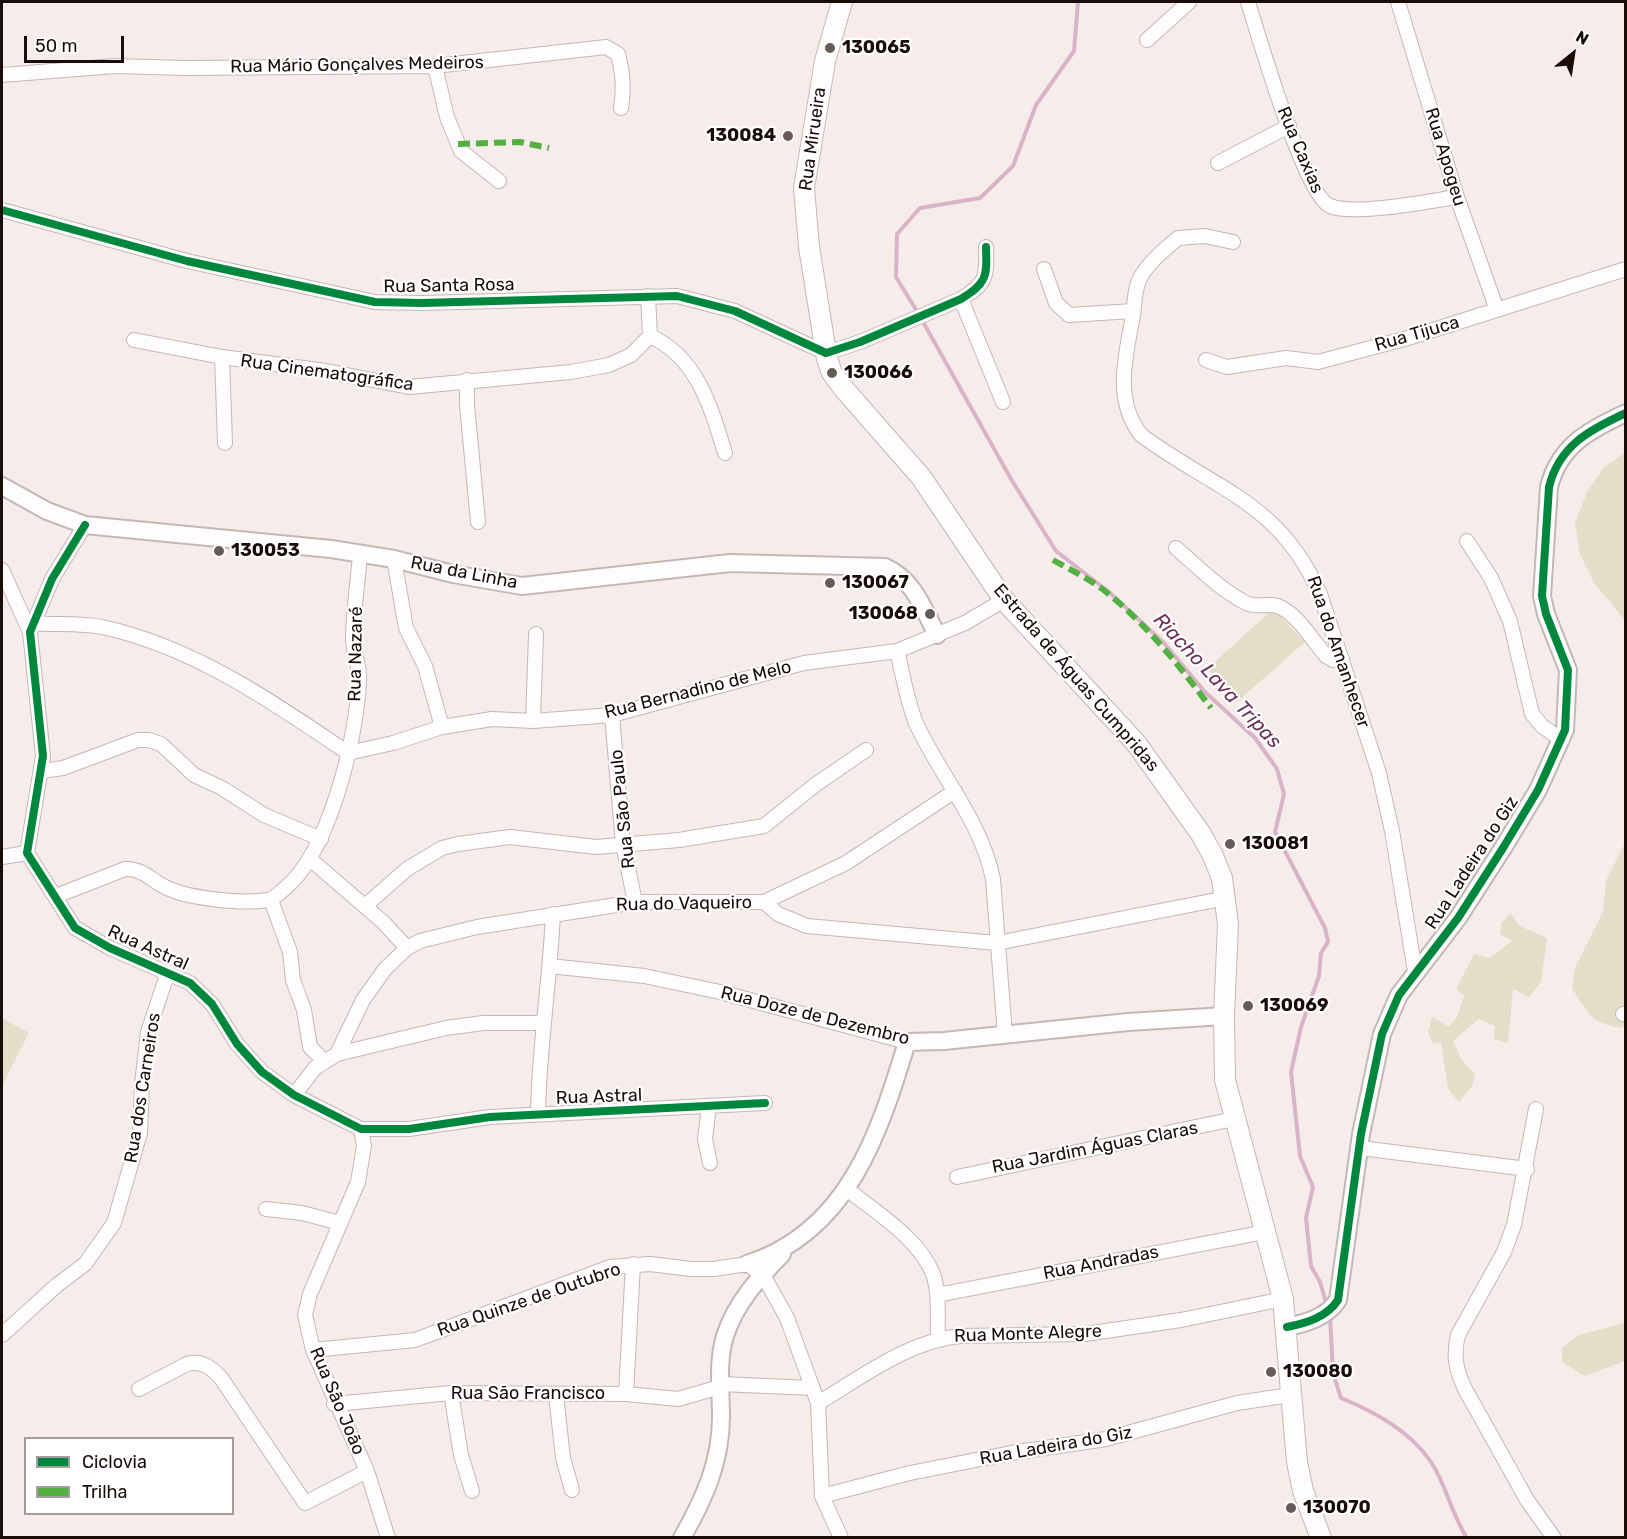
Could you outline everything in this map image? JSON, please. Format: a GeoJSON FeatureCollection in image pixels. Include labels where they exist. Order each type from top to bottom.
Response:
{"type":"FeatureCollection","features":[{"type":"Feature","properties":{"kind":"main road","name":"Rua Mirueira"},"geometry":{"type":"LineString","coordinates":[[821,313],[807,236],[804,188],[825,61],[842,2]]}},
{"type":"Feature","properties":{"kind":"main road","name":"Estrada de Águas Cumpridas"},"geometry":{"type":"LineString","coordinates":[[821,313],[826,353],[832,373],[921,477],[1004,600],[1098,699],[1161,776],[1213,856],[1226,898],[1228,955],[1224,1016],[1225,1080],[1283,1299],[1287,1327],[1290,1395],[1301,1481],[1321,1538]]}},
{"type":"Feature","properties":{"kind":"street"},"geometry":{"type":"LineString","coordinates":[[1147,40],[1189,2]]}},
{"type":"Feature","properties":{"kind":"street","name":"Rua Caxias"},"geometry":{"type":"LineString","coordinates":[[1248,2],[1271,79],[1317,196],[1327,205],[1351,208],[1393,206],[1457,197]]}},
{"type":"Feature","properties":{"kind":"street","name":"Rua Apogeu"},"geometry":{"type":"LineString","coordinates":[[1398,2],[1457,197],[1497,310]]}},
{"type":"Feature","properties":{"kind":"street","name":"Rua Mário Gonçalves Medeiros"},"geometry":{"type":"LineString","coordinates":[[2,75],[115,66],[220,68],[435,66],[606,47],[618,54],[622,72],[621,108]]}},
{"type":"Feature","properties":{"kind":"street"},"geometry":{"type":"LineString","coordinates":[[435,66],[447,117],[460,151],[499,181]]}},
{"type":"Feature","properties":{"kind":"street"},"geometry":{"type":"LineString","coordinates":[[1218,163],[1289,126]]}},
{"type":"Feature","properties":{"kind":"street","name":"Rua Santa Rosa"},"geometry":{"type":"LineString","coordinates":[[2,210],[187,261],[375,302],[422,303],[677,296],[735,311],[826,353]]}},
{"type":"Feature","properties":{"kind":"street","name":"Rua do Amanhecer"},"geometry":{"type":"LineString","coordinates":[[1233,242],[1205,236],[1178,238],[1143,273],[1136,290],[1124,362],[1125,405],[1131,422],[1141,435],[1237,494],[1291,542],[1308,566],[1342,659],[1384,795],[1415,971]]}},
{"type":"Feature","properties":{"kind":"street"},"geometry":{"type":"LineString","coordinates":[[826,353],[860,342],[961,298],[983,283],[986,276],[986,247]]}},
{"type":"Feature","properties":{"kind":"street"},"geometry":{"type":"LineString","coordinates":[[1044,269],[1056,303],[1069,315],[1133,311]]}},
{"type":"Feature","properties":{"kind":"street","name":"Rua Tijuca"},"geometry":{"type":"LineString","coordinates":[[1206,360],[1227,367],[1286,358],[1318,362],[1497,310],[1626,269]]}},
{"type":"Feature","properties":{"kind":"street"},"geometry":{"type":"LineString","coordinates":[[648,296],[650,336],[666,343],[689,366],[702,387],[725,453]]}},
{"type":"Feature","properties":{"kind":"street"},"geometry":{"type":"LineString","coordinates":[[961,298],[1003,402]]}},
{"type":"Feature","properties":{"kind":"street","name":"Rua Cinematográfica"},"geometry":{"type":"LineString","coordinates":[[134,340],[222,357],[326,371],[409,387],[571,372],[609,365],[631,355],[650,336]]}},
{"type":"Feature","properties":{"kind":"street"},"geometry":{"type":"LineString","coordinates":[[222,357],[225,444]]}},
{"type":"Feature","properties":{"kind":"street"},"geometry":{"type":"LineString","coordinates":[[467,380],[467,405],[478,522]]}},
{"type":"Feature","properties":{"kind":"street","name":"Rua Ladeira do Giz"},"geometry":{"type":"LineString","coordinates":[[1287,1327],[1325,1314],[1338,1300],[1346,1261],[1361,1148],[1382,1034],[1399,995],[1415,971],[1458,918],[1486,875],[1538,790],[1562,740],[1568,719],[1568,670],[1546,614],[1542,596],[1549,488],[1553,472],[1570,446],[1599,425],[1626,413]]}},
{"type":"Feature","properties":{"kind":"street","name":"Rua da Linha"},"geometry":{"type":"LineString","coordinates":[[2,486],[46,511],[85,525],[298,545],[394,559],[464,576],[522,586],[730,563],[885,567],[898,573],[914,590],[937,635]]}},
{"type":"Feature","properties":{"kind":"street"},"geometry":{"type":"LineString","coordinates":[[32,628],[52,579],[85,525]]}},
{"type":"Feature","properties":{"kind":"street"},"geometry":{"type":"LineString","coordinates":[[1467,541],[1491,578],[1510,621],[1518,665],[1532,714],[1542,726],[1562,740]]}},
{"type":"Feature","properties":{"kind":"street"},"geometry":{"type":"LineString","coordinates":[[1176,548],[1208,576],[1246,603],[1256,607],[1272,605],[1283,609],[1326,656],[1333,660],[1342,659]]}},
{"type":"Feature","properties":{"kind":"street","name":"Rua Nazaré"},"geometry":{"type":"LineString","coordinates":[[348,753],[359,681],[353,637],[360,554]]}},
{"type":"Feature","properties":{"kind":"street"},"geometry":{"type":"LineString","coordinates":[[394,559],[406,628],[424,666],[442,727]]}},
{"type":"Feature","properties":{"kind":"street"},"geometry":{"type":"LineString","coordinates":[[2,570],[32,628],[44,741],[42,771],[27,853],[2,857]]}},
{"type":"Feature","properties":{"kind":"street","name":"Rua Bernadino de Melo"},"geometry":{"type":"LineString","coordinates":[[348,753],[393,743],[442,727],[492,719],[533,721],[612,715],[804,663],[897,651],[984,613],[1004,600]]}},
{"type":"Feature","properties":{"kind":"street"},"geometry":{"type":"LineString","coordinates":[[32,628],[99,627],[133,635],[185,655],[255,693],[348,753],[321,839],[310,859],[287,886],[271,900],[230,900],[183,894],[165,888],[133,868],[56,896]]}},
{"type":"Feature","properties":{"kind":"street"},"geometry":{"type":"LineString","coordinates":[[533,721],[536,634]]}},
{"type":"Feature","properties":{"kind":"street"},"geometry":{"type":"LineString","coordinates":[[897,651],[915,721],[976,827],[989,857],[1005,1035]]}},
{"type":"Feature","properties":{"kind":"street","name":"Rua São Paulo"},"geometry":{"type":"LineString","coordinates":[[612,715],[623,844],[635,902]]}},
{"type":"Feature","properties":{"kind":"street"},"geometry":{"type":"LineString","coordinates":[[42,771],[63,768],[138,740],[149,740],[161,744],[194,775],[222,788],[264,815],[321,839]]}},
{"type":"Feature","properties":{"kind":"street"},"geometry":{"type":"LineString","coordinates":[[365,906],[407,869],[442,848],[458,844],[510,837],[596,848],[679,840],[764,826],[815,785],[866,750]]}},
{"type":"Feature","properties":{"kind":"street"},"geometry":{"type":"LineString","coordinates":[[764,902],[846,863],[955,791]]}},
{"type":"Feature","properties":{"kind":"street","name":"Rua Astral"},"geometry":{"type":"LineString","coordinates":[[27,853],[75,928],[110,948],[168,972],[201,991],[250,1060],[294,1095],[361,1128],[409,1129],[489,1117],[765,1103]]}},
{"type":"Feature","properties":{"kind":"street"},"geometry":{"type":"LineString","coordinates":[[310,859],[365,906],[407,948]]}},
{"type":"Feature","properties":{"kind":"street","name":"Rua do Vaqueiro"},"geometry":{"type":"LineString","coordinates":[[337,1054],[363,1000],[385,969],[407,948],[445,933],[553,914],[635,902],[764,902],[778,914],[807,926],[998,943],[1226,898]]}},
{"type":"Feature","properties":{"kind":"street"},"geometry":{"type":"LineString","coordinates":[[271,900],[290,952],[293,980],[304,1010],[310,1047],[323,1060]]}},
{"type":"Feature","properties":{"kind":"street"},"geometry":{"type":"LineString","coordinates":[[538,1114],[543,1023],[553,914]]}},
{"type":"Feature","properties":{"kind":"street","name":"Rua Doze de Dezembro"},"geometry":{"type":"LineString","coordinates":[[550,966],[644,976],[720,992],[907,1042],[1005,1035],[1128,1022],[1224,1016]]}},
{"type":"Feature","properties":{"kind":"street","name":"Rua dos Carneiros"},"geometry":{"type":"LineString","coordinates":[[2,1335],[21,1315],[85,1264],[114,1223],[140,1133],[148,1032],[168,972]]}},
{"type":"Feature","properties":{"kind":"street"},"geometry":{"type":"LineString","coordinates":[[294,1095],[323,1060],[337,1054],[446,1028],[483,1023],[543,1023]]}},
{"type":"Feature","properties":{"kind":"street"},"geometry":{"type":"LineString","coordinates":[[682,1538],[712,1476],[720,1438],[720,1385],[725,1335],[742,1300],[790,1246],[830,1210],[847,1189],[882,1121],[907,1042]]}},
{"type":"Feature","properties":{"kind":"street"},"geometry":{"type":"LineString","coordinates":[[709,1106],[705,1139],[710,1163]]}},
{"type":"Feature","properties":{"kind":"street"},"geometry":{"type":"LineString","coordinates":[[1536,1109],[1527,1169],[1514,1225],[1504,1252],[1458,1335],[1455,1350],[1457,1371],[1465,1389],[1527,1500],[1554,1538]]}},
{"type":"Feature","properties":{"kind":"street","name":"Rua Jardim Águas Claras"},"geometry":{"type":"LineString","coordinates":[[957,1177],[1234,1119]]}},
{"type":"Feature","properties":{"kind":"street","name":"Rua São João"},"geometry":{"type":"LineString","coordinates":[[361,1128],[363,1160],[358,1182],[306,1306],[313,1350],[334,1404],[367,1471],[388,1538]]}},
{"type":"Feature","properties":{"kind":"street"},"geometry":{"type":"LineString","coordinates":[[1361,1148],[1527,1169]]}},
{"type":"Feature","properties":{"kind":"street"},"geometry":{"type":"LineString","coordinates":[[847,1189],[905,1237],[926,1258],[933,1275],[937,1295],[938,1339]]}},
{"type":"Feature","properties":{"kind":"street"},"geometry":{"type":"LineString","coordinates":[[266,1209],[321,1217],[340,1223]]}},
{"type":"Feature","properties":{"kind":"street","name":"Rua Andradas"},"geometry":{"type":"LineString","coordinates":[[937,1295],[1265,1232]]}},
{"type":"Feature","properties":{"kind":"street"},"geometry":{"type":"LineString","coordinates":[[747,1264],[774,1256],[790,1246]]}},
{"type":"Feature","properties":{"kind":"street"},"geometry":{"type":"LineString","coordinates":[[626,1394],[633,1264]]}},
{"type":"Feature","properties":{"kind":"street","name":"Rua Quinze de Outubro"},"geometry":{"type":"LineString","coordinates":[[313,1350],[415,1340],[610,1267],[633,1264],[691,1269],[747,1264]]}},
{"type":"Feature","properties":{"kind":"street"},"geometry":{"type":"LineString","coordinates":[[747,1264],[763,1275],[788,1318],[813,1388],[818,1403],[822,1496],[841,1538]]}},
{"type":"Feature","properties":{"kind":"street","name":"Rua Monte Alegre"},"geometry":{"type":"LineString","coordinates":[[818,1403],[916,1346],[938,1339],[960,1336],[1085,1334],[1181,1320],[1283,1299]]}},
{"type":"Feature","properties":{"kind":"street"},"geometry":{"type":"LineString","coordinates":[[139,1389],[187,1364],[194,1362],[209,1366],[221,1378],[305,1503],[367,1471]]}},
{"type":"Feature","properties":{"kind":"street","name":"Rua São Francisco"},"geometry":{"type":"LineString","coordinates":[[334,1404],[451,1393],[626,1394],[678,1399],[720,1385],[813,1388]]}},
{"type":"Feature","properties":{"kind":"street"},"geometry":{"type":"LineString","coordinates":[[451,1393],[461,1455],[472,1491]]}},
{"type":"Feature","properties":{"kind":"street"},"geometry":{"type":"LineString","coordinates":[[556,1395],[563,1458],[572,1490]]}},
{"type":"Feature","properties":{"kind":"street","name":"Rua Ladeira do Giz"},"geometry":{"type":"LineString","coordinates":[[822,1496],[910,1473],[1001,1455],[1106,1439],[1237,1403],[1290,1395]]}},
{"type":"Feature","properties":{"kind":"shaded area"},"geometry":{"type":"Polygon","coordinates":[[[1625,453],[1625,620],[1594,583],[1580,554],[1575,523],[1587,492],[1604,467],[1625,453]]]}},
{"type":"Feature","properties":{"kind":"shaded area"},"geometry":{"type":"Polygon","coordinates":[[[1273,609],[1305,642],[1237,702],[1207,669],[1273,609]]]}},
{"type":"Feature","properties":{"kind":"shaded area"},"geometry":{"type":"Polygon","coordinates":[[[1625,843],[1625,1024],[1622,1028],[1604,1024],[1591,1016],[1572,988],[1575,968],[1603,912],[1606,881],[1625,843]]]}},
{"type":"Feature","properties":{"kind":"shaded area"},"geometry":{"type":"Polygon","coordinates":[[[1510,913],[1520,926],[1547,938],[1541,982],[1529,997],[1513,989],[1508,1043],[1494,1039],[1495,1026],[1479,1019],[1453,1041],[1462,1060],[1475,1074],[1472,1086],[1459,1102],[1448,1089],[1441,1042],[1433,1044],[1428,1032],[1432,1017],[1449,1027],[1457,1017],[1464,996],[1456,989],[1474,954],[1490,958],[1512,941],[1500,934],[1501,924],[1510,913]]]}},
{"type":"Feature","properties":{"kind":"shaded area"},"geometry":{"type":"Polygon","coordinates":[[[2,1018],[29,1033],[2,1086],[2,1018]]]}},
{"type":"Feature","properties":{"kind":"shaded area"},"geometry":{"type":"Polygon","coordinates":[[[1625,1323],[1625,1361],[1584,1376],[1562,1362],[1562,1348],[1579,1335],[1625,1323]]]}},
{"type":"Feature","properties":{"kind":"waterway","name":"Riacho Lava Tripas"},"geometry":{"type":"LineString","coordinates":[[918,313],[896,277],[897,234],[920,208],[980,198],[1013,166],[1036,105],[1074,51],[1078,2]]}},
{"type":"Feature","properties":{"kind":"waterway","name":"Riacho Lava Tripas"},"geometry":{"type":"LineString","coordinates":[[922,320],[1011,479],[1056,551],[1109,592],[1164,643],[1204,691],[1255,738],[1277,769],[1284,794],[1275,832],[1325,928],[1328,942],[1321,953],[1319,976],[1301,1027],[1291,1072],[1300,1156],[1313,1187],[1306,1218],[1311,1266],[1320,1282],[1327,1306]]}},
{"type":"Feature","properties":{"kind":"waterway","name":"Riacho Lava Tripas"},"geometry":{"type":"LineString","coordinates":[[1330,1316],[1333,1373],[1341,1398],[1391,1424],[1413,1441],[1431,1462],[1467,1538]]}},
{"type":"Feature","properties":{"kind":"marked path"},"geometry":{"type":"LineString","coordinates":[[458,144],[520,142],[549,148]]}},
{"type":"Feature","properties":{"kind":"marked path"},"geometry":{"type":"LineString","coordinates":[[1053,560],[1095,584],[1132,615],[1173,660],[1211,708]]}},
{"type":"Feature","properties":{"kind":"cycle path"},"geometry":{"type":"LineString","coordinates":[[2,210],[187,261],[375,302],[422,303],[677,296],[735,311],[826,353],[860,342],[961,299],[976,288],[984,278],[986,247]]}},
{"type":"Feature","properties":{"kind":"cycle path"},"geometry":{"type":"LineString","coordinates":[[1287,1327],[1316,1318],[1328,1311],[1338,1300],[1361,1134],[1382,1034],[1399,995],[1458,918],[1503,848],[1538,790],[1565,730],[1568,670],[1546,614],[1542,596],[1549,487],[1560,461],[1577,441],[1626,413]]}},
{"type":"Feature","properties":{"kind":"cycle path"},"geometry":{"type":"LineString","coordinates":[[85,525],[52,579],[30,632],[43,756],[27,853],[75,928],[110,948],[190,983],[212,1004],[237,1044],[262,1072],[294,1095],[361,1129],[409,1129],[490,1117],[765,1103]]}},
{"type":"Feature","properties":{"kind":"place","name":"130065"},"geometry":{"type":"Point","coordinates":[830,48]}},
{"type":"Feature","properties":{"kind":"place","name":"130084"},"geometry":{"type":"Point","coordinates":[788,136]}},
{"type":"Feature","properties":{"kind":"place","name":"130066"},"geometry":{"type":"Point","coordinates":[832,373]}},
{"type":"Feature","properties":{"kind":"place","name":"130053"},"geometry":{"type":"Point","coordinates":[219,551]}},
{"type":"Feature","properties":{"kind":"place","name":"130067"},"geometry":{"type":"Point","coordinates":[830,583]}},
{"type":"Feature","properties":{"kind":"place","name":"130068"},"geometry":{"type":"Point","coordinates":[930,614]}},
{"type":"Feature","properties":{"kind":"place","name":"130081"},"geometry":{"type":"Point","coordinates":[1230,844]}},
{"type":"Feature","properties":{"kind":"place","name":"130069"},"geometry":{"type":"Point","coordinates":[1248,1006]}},
{"type":"Feature","properties":{"kind":"place","name":"130080"},"geometry":{"type":"Point","coordinates":[1271,1372]}},
{"type":"Feature","properties":{"kind":"place","name":"130070"},"geometry":{"type":"Point","coordinates":[1291,1508]}}]}
